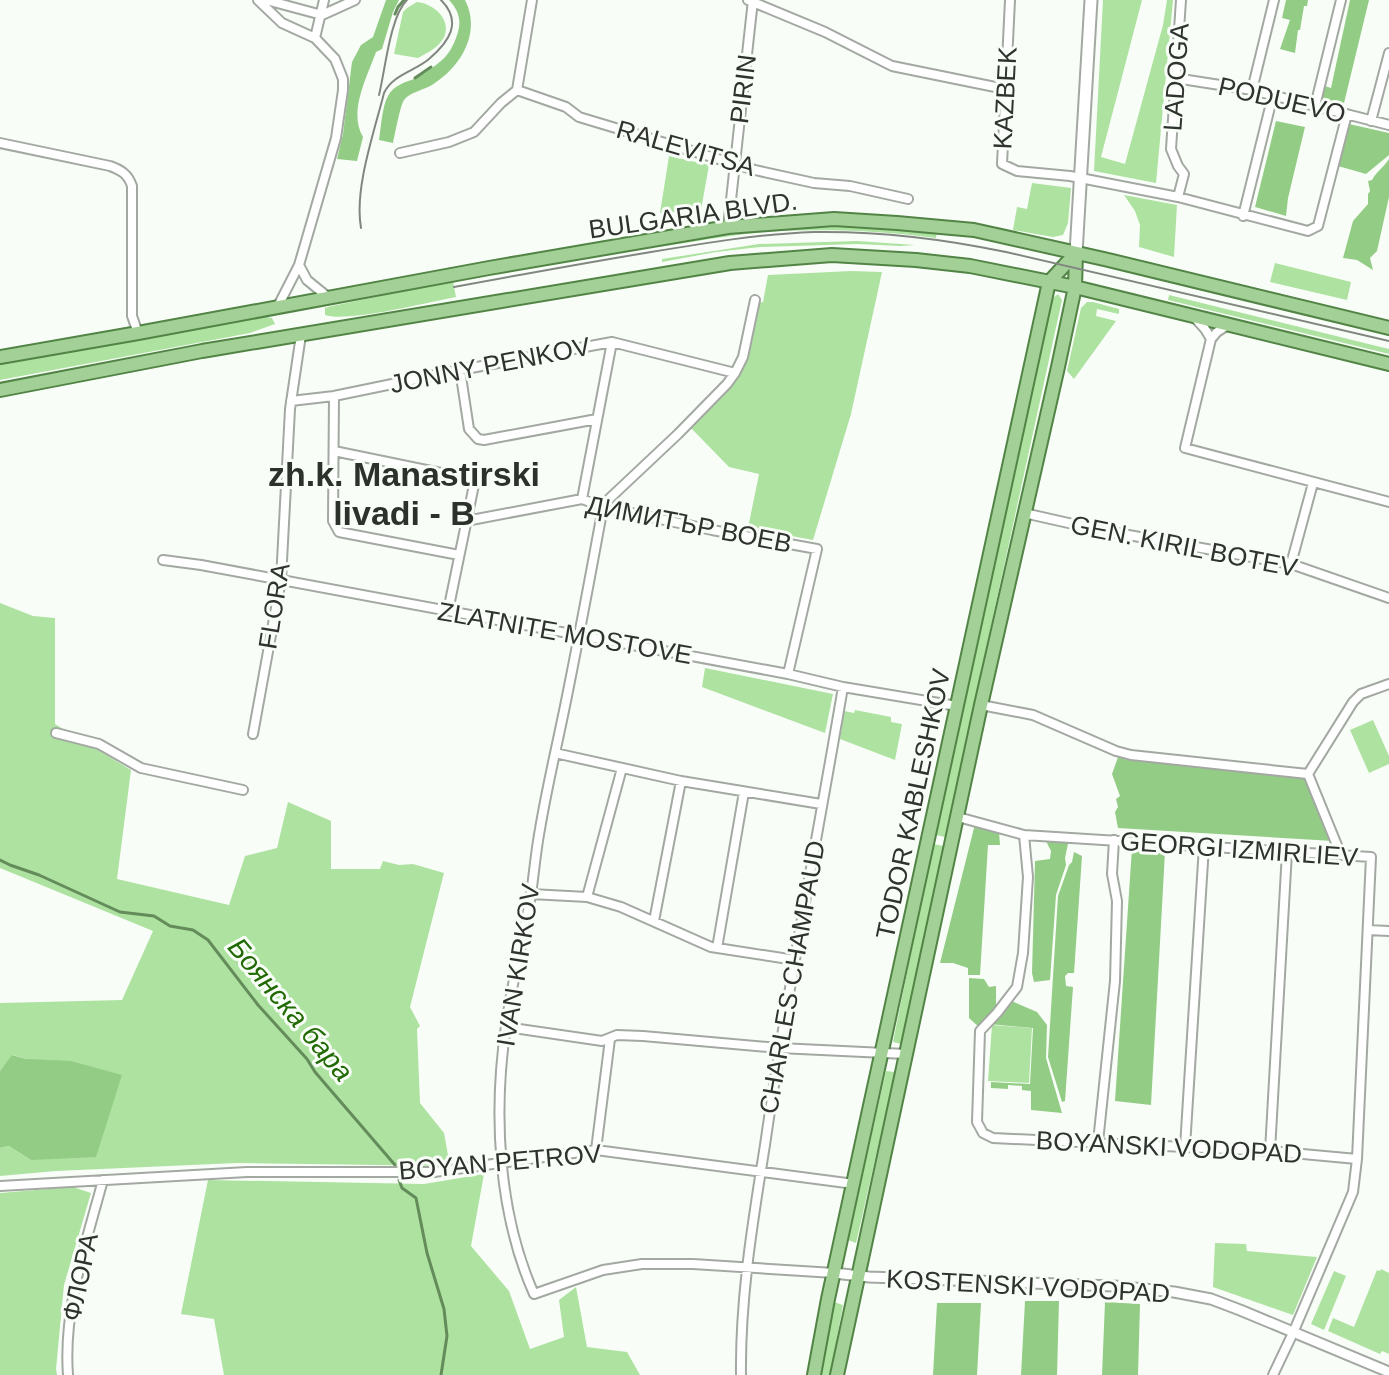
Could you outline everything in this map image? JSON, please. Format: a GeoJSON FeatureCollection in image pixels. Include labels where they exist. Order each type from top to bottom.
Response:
{"type":"FeatureCollection","features":[{"type":"Feature","properties":{"kind":"main road","name":"TODOR KABLESHKOV"},"geometry":{"type":"LineString","coordinates":[[837,1375],[981,705],[1075,287],[1091,0]]}},
{"type":"Feature","properties":{"kind":"main road","name":"BULGARIA BLVD."},"geometry":{"type":"LineString","coordinates":[[0,357],[728,227],[834,219],[974,230],[1389,328]]}},
{"type":"Feature","properties":{"kind":"main road"},"geometry":{"type":"LineString","coordinates":[[1049,282],[1076,253]]}},
{"type":"Feature","properties":{"kind":"main road","name":"BULGARIA BLVD."},"geometry":{"type":"LineString","coordinates":[[0,390],[202,351],[730,263],[832,255],[970,266],[1075,287],[1389,364]]}},
{"type":"Feature","properties":{"kind":"main road","name":"TODOR KABLESHKOV"},"geometry":{"type":"LineString","coordinates":[[814,1375],[1049,282]]}},
{"type":"Feature","properties":{"kind":"street"},"geometry":{"type":"LineString","coordinates":[[258,0],[282,23],[315,38],[335,59],[343,79],[336,138],[299,265],[277,308]]}},
{"type":"Feature","properties":{"kind":"street"},"geometry":{"type":"LineString","coordinates":[[266,0],[322,15],[355,0]]}},
{"type":"Feature","properties":{"kind":"street"},"geometry":{"type":"LineString","coordinates":[[315,38],[324,0]]}},
{"type":"Feature","properties":{"kind":"street"},"geometry":{"type":"LineString","coordinates":[[400,153],[449,142],[474,132],[517,90],[532,0]]}},
{"type":"Feature","properties":{"kind":"street","name":"KAZBEK"},"geometry":{"type":"LineString","coordinates":[[1010,0],[1002,164],[1017,171],[1081,178]]}},
{"type":"Feature","properties":{"kind":"street","name":"LADOGA"},"geometry":{"type":"LineString","coordinates":[[1178,197],[1184,174],[1171,149],[1181,0]]}},
{"type":"Feature","properties":{"kind":"street"},"geometry":{"type":"LineString","coordinates":[[1252,90],[1274,0]]}},
{"type":"Feature","properties":{"kind":"street"},"geometry":{"type":"LineString","coordinates":[[1315,106],[1341,0]]}},
{"type":"Feature","properties":{"kind":"street"},"geometry":{"type":"LineString","coordinates":[[752,1],[825,32],[892,66],[1005,89]]}},
{"type":"Feature","properties":{"kind":"street","name":"PIRIN"},"geometry":{"type":"LineString","coordinates":[[728,227],[752,1]]}},
{"type":"Feature","properties":{"kind":"street"},"geometry":{"type":"LineString","coordinates":[[1371,121],[1389,53]]}},
{"type":"Feature","properties":{"kind":"street","name":"PODUEVO"},"geometry":{"type":"LineString","coordinates":[[1175,78],[1252,90],[1389,125]]}},
{"type":"Feature","properties":{"kind":"street","name":"RALEVITSA"},"geometry":{"type":"LineString","coordinates":[[517,90],[566,107],[579,117],[755,170],[908,199]]}},
{"type":"Feature","properties":{"kind":"street"},"geometry":{"type":"LineString","coordinates":[[1243,216],[1273,95]]}},
{"type":"Feature","properties":{"kind":"street"},"geometry":{"type":"LineString","coordinates":[[1081,178],[1178,197],[1308,231],[1318,226],[1347,114]]}},
{"type":"Feature","properties":{"kind":"street"},"geometry":{"type":"LineString","coordinates":[[0,143],[110,166],[129,177],[132,186],[132,316],[138,333]]}},
{"type":"Feature","properties":{"kind":"street"},"geometry":{"type":"LineString","coordinates":[[299,265],[307,280],[329,298]]}},
{"type":"Feature","properties":{"kind":"street"},"geometry":{"type":"LineString","coordinates":[[603,507],[735,373],[743,357],[755,300]]}},
{"type":"Feature","properties":{"kind":"street"},"geometry":{"type":"LineString","coordinates":[[1194,317],[1211,339]]}},
{"type":"Feature","properties":{"kind":"street"},"geometry":{"type":"LineString","coordinates":[[1229,325],[1211,339],[1185,448],[1389,502]]}},
{"type":"Feature","properties":{"kind":"street","name":"FLORA"},"geometry":{"type":"LineString","coordinates":[[253,734],[281,580],[291,401],[301,335]]}},
{"type":"Feature","properties":{"kind":"street"},"geometry":{"type":"LineString","coordinates":[[582,499],[612,342]]}},
{"type":"Feature","properties":{"kind":"street","name":"JONNY PENKOV"},"geometry":{"type":"LineString","coordinates":[[291,401],[334,396],[612,342],[735,373]]}},
{"type":"Feature","properties":{"kind":"street"},"geometry":{"type":"LineString","coordinates":[[460,370],[469,429],[478,439],[597,419]]}},
{"type":"Feature","properties":{"kind":"street"},"geometry":{"type":"LineString","coordinates":[[334,396],[333,521],[339,532],[459,555]]}},
{"type":"Feature","properties":{"kind":"street"},"geometry":{"type":"LineString","coordinates":[[334,451],[475,480],[448,611]]}},
{"type":"Feature","properties":{"kind":"street"},"geometry":{"type":"LineString","coordinates":[[1291,564],[1313,483]]}},
{"type":"Feature","properties":{"kind":"street","name":"ДИМИТЪР ВОЕВ"},"geometry":{"type":"LineString","coordinates":[[466,521],[582,499],[603,507],[817,549],[788,674]]}},
{"type":"Feature","properties":{"kind":"street","name":"IVAN KIRKOV"},"geometry":{"type":"LineString","coordinates":[[534,1294],[516,1245],[505,1194],[500,1089],[506,1027],[540,829],[603,507]]}},
{"type":"Feature","properties":{"kind":"street","name":"GEN. KIRIL BOTEV"},"geometry":{"type":"LineString","coordinates":[[1024,513],[1108,532],[1291,564],[1389,598]]}},
{"type":"Feature","properties":{"kind":"street","name":"ZLATNITE MOSTOVE"},"geometry":{"type":"LineString","coordinates":[[163,560],[957,706]]}},
{"type":"Feature","properties":{"kind":"street"},"geometry":{"type":"LineString","coordinates":[[1308,774],[1353,702],[1361,694],[1389,684]]}},
{"type":"Feature","properties":{"kind":"street","name":"CHARLES CHAMPAUD"},"geometry":{"type":"LineString","coordinates":[[741,1375],[740,1342],[748,1269],[779,1048],[843,687]]}},
{"type":"Feature","properties":{"kind":"street"},"geometry":{"type":"LineString","coordinates":[[981,705],[1033,715],[1131,755],[1308,774]]}},
{"type":"Feature","properties":{"kind":"street"},"geometry":{"type":"LineString","coordinates":[[56,733],[99,744],[141,768],[243,790]]}},
{"type":"Feature","properties":{"kind":"street"},"geometry":{"type":"LineString","coordinates":[[555,753],[681,781],[821,804]]}},
{"type":"Feature","properties":{"kind":"street"},"geometry":{"type":"LineString","coordinates":[[587,897],[622,768]]}},
{"type":"Feature","properties":{"kind":"street"},"geometry":{"type":"LineString","coordinates":[[1308,774],[1341,855]]}},
{"type":"Feature","properties":{"kind":"street"},"geometry":{"type":"LineString","coordinates":[[654,921],[681,781]]}},
{"type":"Feature","properties":{"kind":"street"},"geometry":{"type":"LineString","coordinates":[[717,948],[744,792]]}},
{"type":"Feature","properties":{"kind":"street","name":"GEORGI IZMIRLIEV"},"geometry":{"type":"LineString","coordinates":[[958,817],[1024,835],[1371,857],[1353,1192],[1273,1375]]}},
{"type":"Feature","properties":{"kind":"street","name":"BOYANSKI VODOPAD"},"geometry":{"type":"LineString","coordinates":[[1024,835],[1028,877],[1023,953],[1017,987],[980,1031],[977,1122],[983,1133],[993,1138],[1270,1151],[1357,1159]]}},
{"type":"Feature","properties":{"kind":"street"},"geometry":{"type":"LineString","coordinates":[[1098,1142],[1115,981],[1117,901],[1112,874],[1114,840]]}},
{"type":"Feature","properties":{"kind":"street"},"geometry":{"type":"LineString","coordinates":[[1185,1147],[1204,846]]}},
{"type":"Feature","properties":{"kind":"street"},"geometry":{"type":"LineString","coordinates":[[1270,1151],[1287,852]]}},
{"type":"Feature","properties":{"kind":"street"},"geometry":{"type":"LineString","coordinates":[[531,894],[587,897],[621,907],[711,947],[795,960]]}},
{"type":"Feature","properties":{"kind":"street"},"geometry":{"type":"LineString","coordinates":[[1368,930],[1389,931]]}},
{"type":"Feature","properties":{"kind":"street"},"geometry":{"type":"LineString","coordinates":[[506,1027],[602,1041],[617,1035],[643,1036],[779,1048],[906,1054]]}},
{"type":"Feature","properties":{"kind":"street"},"geometry":{"type":"LineString","coordinates":[[596,1150],[610,1039]]}},
{"type":"Feature","properties":{"kind":"street","name":"BOYAN PETROV"},"geometry":{"type":"LineString","coordinates":[[0,1186],[258,1172],[434,1172],[596,1150],[854,1184]]}},
{"type":"Feature","properties":{"kind":"street","name":"ФЛОРА"},"geometry":{"type":"LineString","coordinates":[[68,1375],[68,1321],[103,1180]]}},
{"type":"Feature","properties":{"kind":"street","name":"KOSTENSKI VODOPAD"},"geometry":{"type":"LineString","coordinates":[[534,1294],[587,1274],[630,1265],[668,1263],[857,1276],[1114,1286],[1211,1299],[1389,1372]]}},
{"type":"Feature","properties":{"kind":"green space"},"geometry":{"type":"Polygon","coordinates":[[[386,0],[399,0],[382,49],[376,52],[360,94],[357,117],[363,137],[357,161],[337,159],[352,62],[361,45],[373,37],[386,0]]]}},
{"type":"Feature","properties":{"kind":"green space"},"geometry":{"type":"Polygon","coordinates":[[[449,0],[465,0],[470,12],[471,25],[465,48],[442,78],[404,100],[393,143],[379,140],[384,105],[390,93],[431,69],[451,48],[459,30],[459,21],[449,0]]]}},
{"type":"Feature","properties":{"kind":"green space"},"geometry":{"type":"Polygon","coordinates":[[[1103,0],[1142,0],[1101,157],[1125,164],[1167,0],[1173,0],[1156,183],[1094,171],[1103,0]]]}},
{"type":"Feature","properties":{"kind":"green space"},"geometry":{"type":"Polygon","coordinates":[[[1286,0],[1308,0],[1298,30],[1295,53],[1280,49],[1290,20],[1282,18],[1286,0]]]}},
{"type":"Feature","properties":{"kind":"green space"},"geometry":{"type":"Polygon","coordinates":[[[1350,0],[1369,0],[1344,103],[1336,102],[1335,110],[1317,105],[1322,85],[1331,88],[1350,0]]]}},
{"type":"Feature","properties":{"kind":"green space"},"geometry":{"type":"Polygon","coordinates":[[[417,2],[431,7],[442,16],[446,29],[444,36],[435,48],[418,58],[394,54],[403,12],[417,2]]]}},
{"type":"Feature","properties":{"kind":"green space"},"geometry":{"type":"Polygon","coordinates":[[[1276,121],[1305,127],[1286,216],[1255,207],[1276,121]]]}},
{"type":"Feature","properties":{"kind":"green space"},"geometry":{"type":"Polygon","coordinates":[[[1349,124],[1389,133],[1389,155],[1366,174],[1338,166],[1349,124]]]}},
{"type":"Feature","properties":{"kind":"green space"},"geometry":{"type":"Polygon","coordinates":[[[669,156],[709,165],[701,210],[660,213],[669,156]]]}},
{"type":"Feature","properties":{"kind":"green space"},"geometry":{"type":"Polygon","coordinates":[[[1389,159],[1389,197],[1377,251],[1370,258],[1373,270],[1357,260],[1343,258],[1353,221],[1368,204],[1368,181],[1389,159]]]}},
{"type":"Feature","properties":{"kind":"green space"},"geometry":{"type":"Polygon","coordinates":[[[1032,183],[1071,188],[1068,223],[1063,235],[1053,237],[1013,230],[1017,207],[1027,209],[1032,183]]]}},
{"type":"Feature","properties":{"kind":"green space"},"geometry":{"type":"Polygon","coordinates":[[[1124,195],[1177,205],[1174,257],[1139,247],[1140,225],[1124,195]]]}},
{"type":"Feature","properties":{"kind":"green space"},"geometry":{"type":"Polygon","coordinates":[[[865,226],[937,232],[936,238],[859,231],[781,231],[658,247],[658,244],[778,228],[865,226]]]}},
{"type":"Feature","properties":{"kind":"green space"},"geometry":{"type":"Polygon","coordinates":[[[857,241],[915,245],[760,247],[662,262],[662,259],[759,244],[857,241]]]}},
{"type":"Feature","properties":{"kind":"green space"},"geometry":{"type":"Polygon","coordinates":[[[1275,263],[1351,282],[1347,300],[1270,282],[1275,263]]]}},
{"type":"Feature","properties":{"kind":"green space"},"geometry":{"type":"Polygon","coordinates":[[[882,272],[851,414],[813,540],[748,528],[759,474],[729,467],[689,426],[734,381],[745,365],[757,303],[763,302],[768,275],[882,272]]]}},
{"type":"Feature","properties":{"kind":"green space"},"geometry":{"type":"Polygon","coordinates":[[[453,281],[456,297],[369,314],[325,315],[325,308],[332,306],[453,281]]]}},
{"type":"Feature","properties":{"kind":"green space"},"geometry":{"type":"Polygon","coordinates":[[[1058,294],[1062,300],[945,837],[936,835],[1053,298],[1058,294]]]}},
{"type":"Feature","properties":{"kind":"green space"},"geometry":{"type":"Polygon","coordinates":[[[1169,295],[1389,349],[1389,354],[1168,300],[1169,295]]]}},
{"type":"Feature","properties":{"kind":"green space"},"geometry":{"type":"Polygon","coordinates":[[[1087,302],[1119,309],[1119,314],[1097,309],[1096,316],[1116,321],[1074,379],[1067,371],[1081,308],[1087,302]]]}},
{"type":"Feature","properties":{"kind":"green space"},"geometry":{"type":"Polygon","coordinates":[[[260,316],[272,318],[275,324],[250,333],[0,380],[0,364],[260,316]]]}},
{"type":"Feature","properties":{"kind":"green space"},"geometry":{"type":"Polygon","coordinates":[[[0,603],[33,616],[55,618],[55,724],[131,770],[117,879],[229,905],[245,856],[277,848],[288,802],[331,821],[331,869],[380,869],[383,861],[413,864],[444,873],[410,1007],[420,1026],[417,1029],[420,1103],[444,1133],[450,1166],[237,1163],[0,1176],[0,1148],[9,1146],[31,1160],[26,1059],[13,1055],[0,1071],[0,1003],[122,1000],[153,931],[0,868],[0,603]]]}},
{"type":"Feature","properties":{"kind":"green space"},"geometry":{"type":"Polygon","coordinates":[[[705,668],[833,694],[825,733],[702,687],[705,668]]]}},
{"type":"Feature","properties":{"kind":"green space"},"geometry":{"type":"Polygon","coordinates":[[[855,710],[891,717],[891,722],[902,724],[895,760],[840,739],[844,711],[854,713],[855,710]]]}},
{"type":"Feature","properties":{"kind":"green space"},"geometry":{"type":"Polygon","coordinates":[[[1373,720],[1389,756],[1389,764],[1369,773],[1350,730],[1373,720]]]}},
{"type":"Feature","properties":{"kind":"green space"},"geometry":{"type":"Polygon","coordinates":[[[1118,757],[1306,776],[1333,841],[1118,828],[1115,812],[1118,807],[1116,799],[1120,796],[1112,774],[1118,757]]]}},
{"type":"Feature","properties":{"kind":"green space"},"geometry":{"type":"Polygon","coordinates":[[[975,824],[999,832],[1000,845],[988,845],[980,975],[968,975],[968,968],[940,963],[975,824]]]}},
{"type":"Feature","properties":{"kind":"green space"},"geometry":{"type":"Polygon","coordinates":[[[1069,839],[1066,865],[1056,895],[1050,980],[1034,982],[1035,861],[1050,859],[1051,851],[1046,841],[1069,839]]]}},
{"type":"Feature","properties":{"kind":"green space"},"geometry":{"type":"Polygon","coordinates":[[[933,844],[944,846],[901,1044],[893,1042],[933,844]]]}},
{"type":"Feature","properties":{"kind":"green space"},"geometry":{"type":"Polygon","coordinates":[[[1147,846],[1165,852],[1151,1105],[1115,1101],[1132,848],[1147,846]]]}},
{"type":"Feature","properties":{"kind":"green space"},"geometry":{"type":"Polygon","coordinates":[[[1074,852],[1082,856],[1074,973],[1065,976],[1066,986],[1073,987],[1065,1101],[1062,1102],[1048,1057],[1058,896],[1074,852]]]}},
{"type":"Feature","properties":{"kind":"green space"},"geometry":{"type":"Polygon","coordinates":[[[969,978],[984,979],[989,987],[996,986],[996,1013],[980,1028],[969,1018],[969,978]]]}},
{"type":"Feature","properties":{"kind":"green space"},"geometry":{"type":"Polygon","coordinates":[[[1009,1000],[1037,1012],[1047,1025],[1046,1058],[1062,1113],[1031,1110],[1031,1091],[1022,1090],[1022,1086],[991,1088],[991,1082],[1030,1084],[1033,1028],[989,1024],[1009,1000]]]}},
{"type":"Feature","properties":{"kind":"green space"},"geometry":{"type":"Polygon","coordinates":[[[992,1025],[1032,1028],[1029,1083],[988,1081],[992,1025]]]}},
{"type":"Feature","properties":{"kind":"green space"},"geometry":{"type":"Polygon","coordinates":[[[12,1055],[26,1059],[71,1061],[122,1075],[96,1157],[31,1160],[9,1146],[0,1148],[0,1071],[12,1055]]]}},
{"type":"Feature","properties":{"kind":"green space"},"geometry":{"type":"Polygon","coordinates":[[[886,1071],[895,1072],[856,1243],[848,1240],[886,1071]]]}},
{"type":"Feature","properties":{"kind":"green space"},"geometry":{"type":"Polygon","coordinates":[[[484,1174],[471,1246],[509,1291],[530,1349],[564,1337],[559,1300],[576,1287],[587,1347],[627,1352],[640,1375],[224,1375],[214,1319],[181,1314],[208,1180],[424,1184],[484,1174]]]}},
{"type":"Feature","properties":{"kind":"green space"},"geometry":{"type":"Polygon","coordinates":[[[73,1187],[91,1193],[64,1285],[57,1375],[0,1375],[0,1193],[73,1187]]]}},
{"type":"Feature","properties":{"kind":"green space"},"geometry":{"type":"Polygon","coordinates":[[[1215,1243],[1246,1244],[1247,1251],[1317,1257],[1293,1315],[1213,1287],[1215,1243]]]}},
{"type":"Feature","properties":{"kind":"green space"},"geometry":{"type":"Polygon","coordinates":[[[1377,1270],[1389,1273],[1389,1354],[1382,1351],[1380,1354],[1328,1331],[1333,1318],[1354,1327],[1377,1270]]]}},
{"type":"Feature","properties":{"kind":"green space"},"geometry":{"type":"Polygon","coordinates":[[[1334,1271],[1346,1276],[1324,1330],[1311,1324],[1334,1271]]]}},
{"type":"Feature","properties":{"kind":"green space"},"geometry":{"type":"Polygon","coordinates":[[[1025,1301],[1059,1301],[1057,1375],[1021,1375],[1025,1301]]]}},
{"type":"Feature","properties":{"kind":"green space"},"geometry":{"type":"Polygon","coordinates":[[[834,1302],[843,1305],[830,1375],[820,1375],[834,1302]]]}},
{"type":"Feature","properties":{"kind":"green space"},"geometry":{"type":"Polygon","coordinates":[[[1105,1302],[1140,1304],[1138,1375],[1102,1375],[1105,1302]]]}},
{"type":"Feature","properties":{"kind":"green space"},"geometry":{"type":"Polygon","coordinates":[[[937,1303],[981,1303],[977,1375],[933,1375],[937,1303]]]}},
{"type":"Feature","properties":{"kind":"waterway"},"geometry":{"type":"LineString","coordinates":[[395,14],[404,0]]}},
{"type":"Feature","properties":{"kind":"waterway"},"geometry":{"type":"LineString","coordinates":[[415,78],[431,67]]}},
{"type":"Feature","properties":{"kind":"waterway","name":"Боянска бара"},"geometry":{"type":"LineString","coordinates":[[0,860],[120,912],[154,916],[170,926],[193,930],[208,940],[258,1005],[395,1165]]}},
{"type":"Feature","properties":{"kind":"waterway","name":"Боянска бара"},"geometry":{"type":"LineString","coordinates":[[399,1180],[402,1188],[416,1198],[427,1253],[444,1309],[447,1336],[441,1375]]}},
{"type":"Feature","properties":{"kind":"tram line"},"geometry":{"type":"LineString","coordinates":[[379,95],[392,31],[407,0]]}},
{"type":"Feature","properties":{"kind":"tram line"},"geometry":{"type":"LineString","coordinates":[[361,228],[360,196],[384,93],[398,77],[429,59],[447,39],[451,31],[451,16],[441,0]]}},
{"type":"Feature","properties":{"kind":"tram line"},"geometry":{"type":"LineString","coordinates":[[454,287],[732,239],[814,232],[887,234],[1006,252],[1389,341]]}},
{"type":"Feature","properties":{"kind":"district","name":"zh.k. Manastirski livadi - B"},"geometry":{"type":"Point","coordinates":[404,494]}}]}
